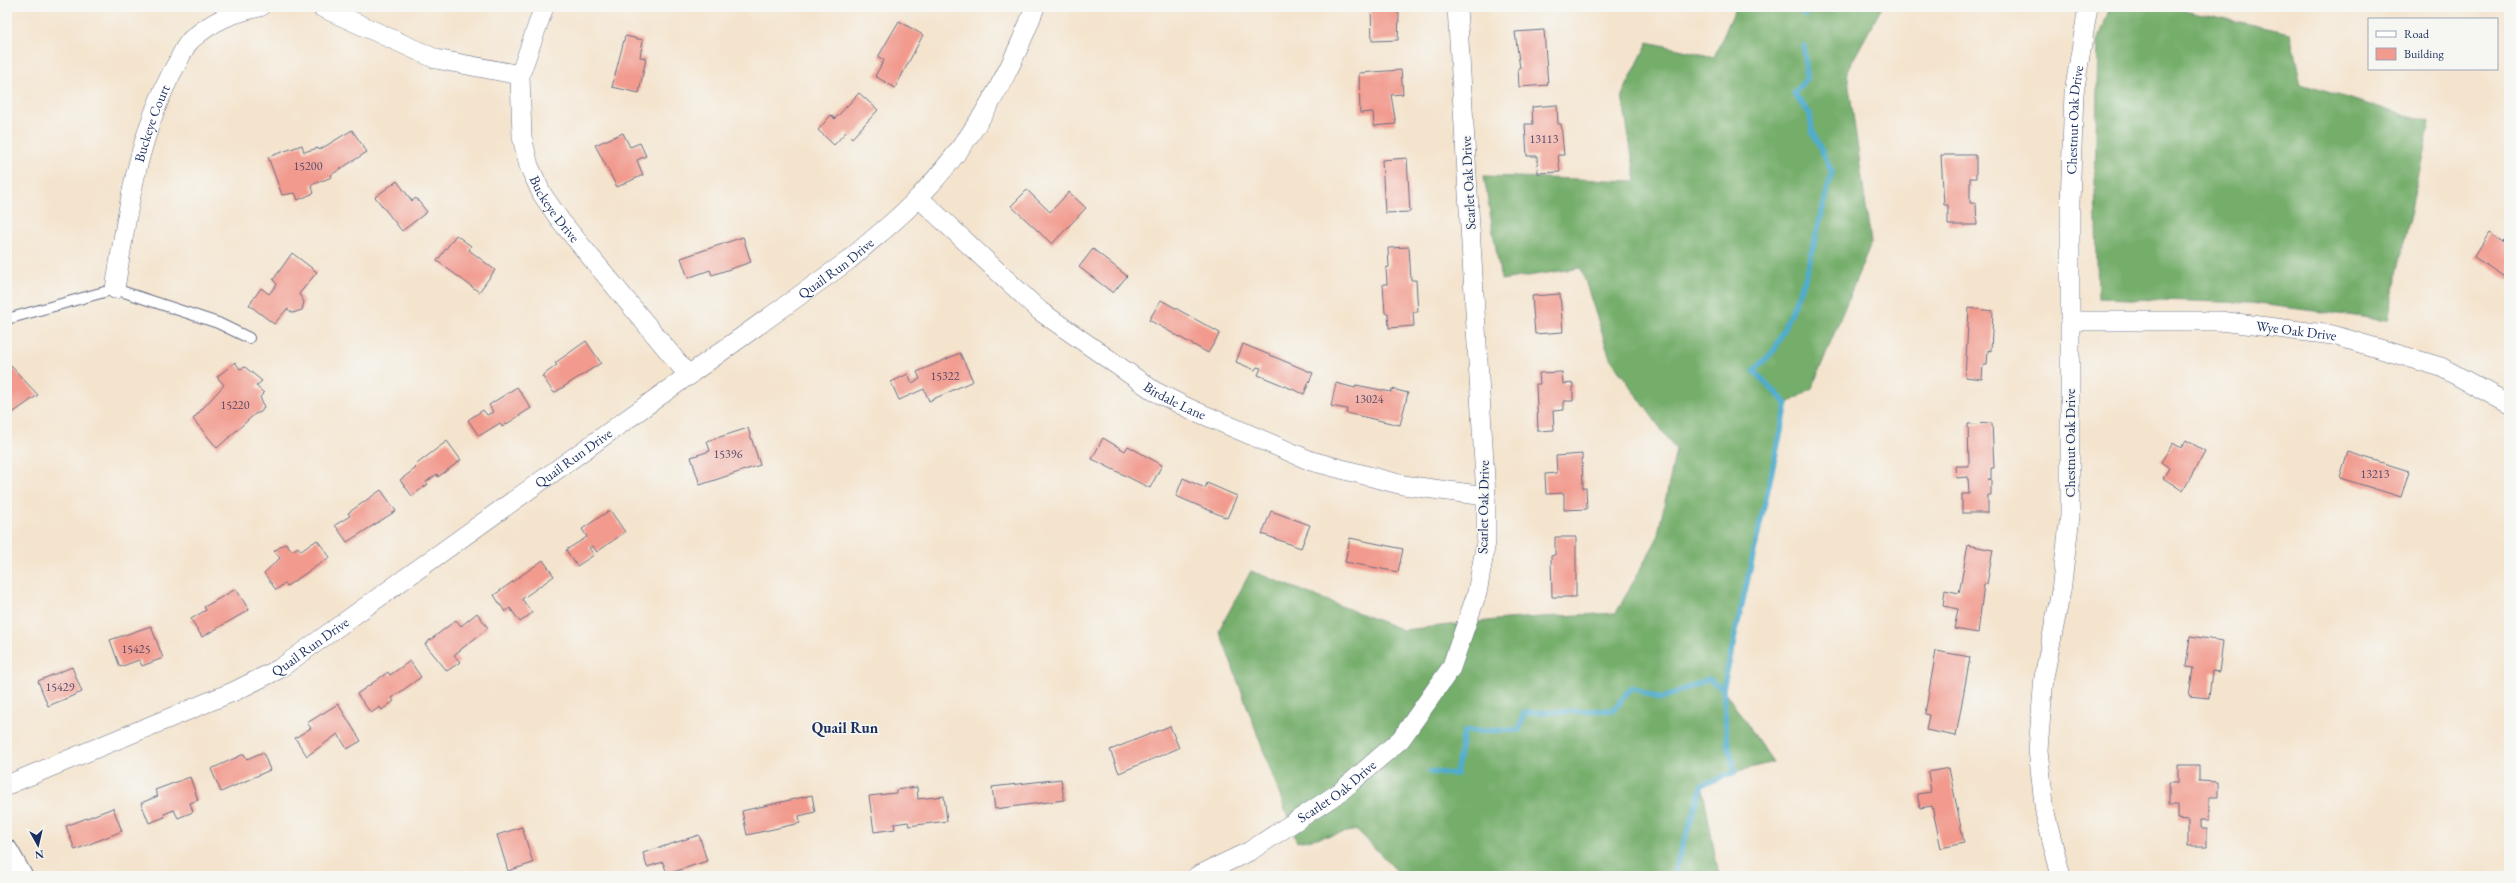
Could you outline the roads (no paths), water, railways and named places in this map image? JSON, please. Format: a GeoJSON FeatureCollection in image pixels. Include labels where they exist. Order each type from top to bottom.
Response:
{"type":"FeatureCollection","features":[{"type":"Feature","properties":{"kind":"street","name":"Buckeye Court"},"geometry":{"type":"LineString","coordinates":[[116,289],[129,198],[144,143],[165,84],[190,40],[228,14],[260,7]]}},
{"type":"Feature","properties":{"kind":"street"},"geometry":{"type":"LineString","coordinates":[[321,7],[436,59],[520,75]]}},
{"type":"Feature","properties":{"kind":"street","name":"Buckeye Drive"},"geometry":{"type":"LineString","coordinates":[[544,7],[520,75],[522,137],[529,166],[542,194],[560,220],[689,376]]}},
{"type":"Feature","properties":{"kind":"street","name":"Quail Run Drive"},"geometry":{"type":"LineString","coordinates":[[7,785],[235,691],[279,669],[849,260],[918,198],[956,156],[983,117],[1019,50],[1035,7]]}},
{"type":"Feature","properties":{"kind":"street","name":"Scarlet Oak Drive"},"geometry":{"type":"LineString","coordinates":[[1197,876],[1250,851],[1340,792],[1401,739],[1451,668],[1477,594],[1486,542],[1486,496],[1458,7]]}},
{"type":"Feature","properties":{"kind":"street","name":"Chestnut Oak Drive"},"geometry":{"type":"LineString","coordinates":[[2061,876],[2045,813],[2038,750],[2044,677],[2061,591],[2070,516],[2070,203],[2074,93],[2088,7]]}},
{"type":"Feature","properties":{"kind":"street","name":"Birdale Lane"},"geometry":{"type":"LineString","coordinates":[[918,198],[1040,312],[1154,391],[1188,408],[1311,461],[1403,485],[1486,496]]}},
{"type":"Feature","properties":{"kind":"street","name":"Wye Oak Drive"},"geometry":{"type":"LineString","coordinates":[[2070,321],[2220,321],[2333,334],[2441,367],[2509,404]]}},
{"type":"Feature","properties":{"kind":"street"},"geometry":{"type":"LineString","coordinates":[[7,851],[21,876]]}},
{"type":"Feature","properties":{"kind":"lane"},"geometry":{"type":"LineString","coordinates":[[7,319],[116,289],[218,323],[249,338]]}},
{"type":"Feature","properties":{"kind":"waterway"},"geometry":{"type":"LineString","coordinates":[[1805,7],[1805,15]]}},
{"type":"Feature","properties":{"kind":"waterway"},"geometry":{"type":"LineString","coordinates":[[1673,876],[1702,785],[1735,772],[1727,739],[1723,689],[1787,404],[1754,371],[1775,349],[1806,276],[1832,172],[1812,131],[1810,114],[1794,93],[1807,78],[1804,46]]}},
{"type":"Feature","properties":{"kind":"waterway"},"geometry":{"type":"LineString","coordinates":[[1430,772],[1456,774],[1464,731],[1519,730],[1524,713],[1613,710],[1632,687],[1660,699],[1709,679],[1723,689]]}},
{"type":"Feature","properties":{"kind":"district","name":"Quail Run"},"geometry":{"type":"Point","coordinates":[845,727]}}]}
